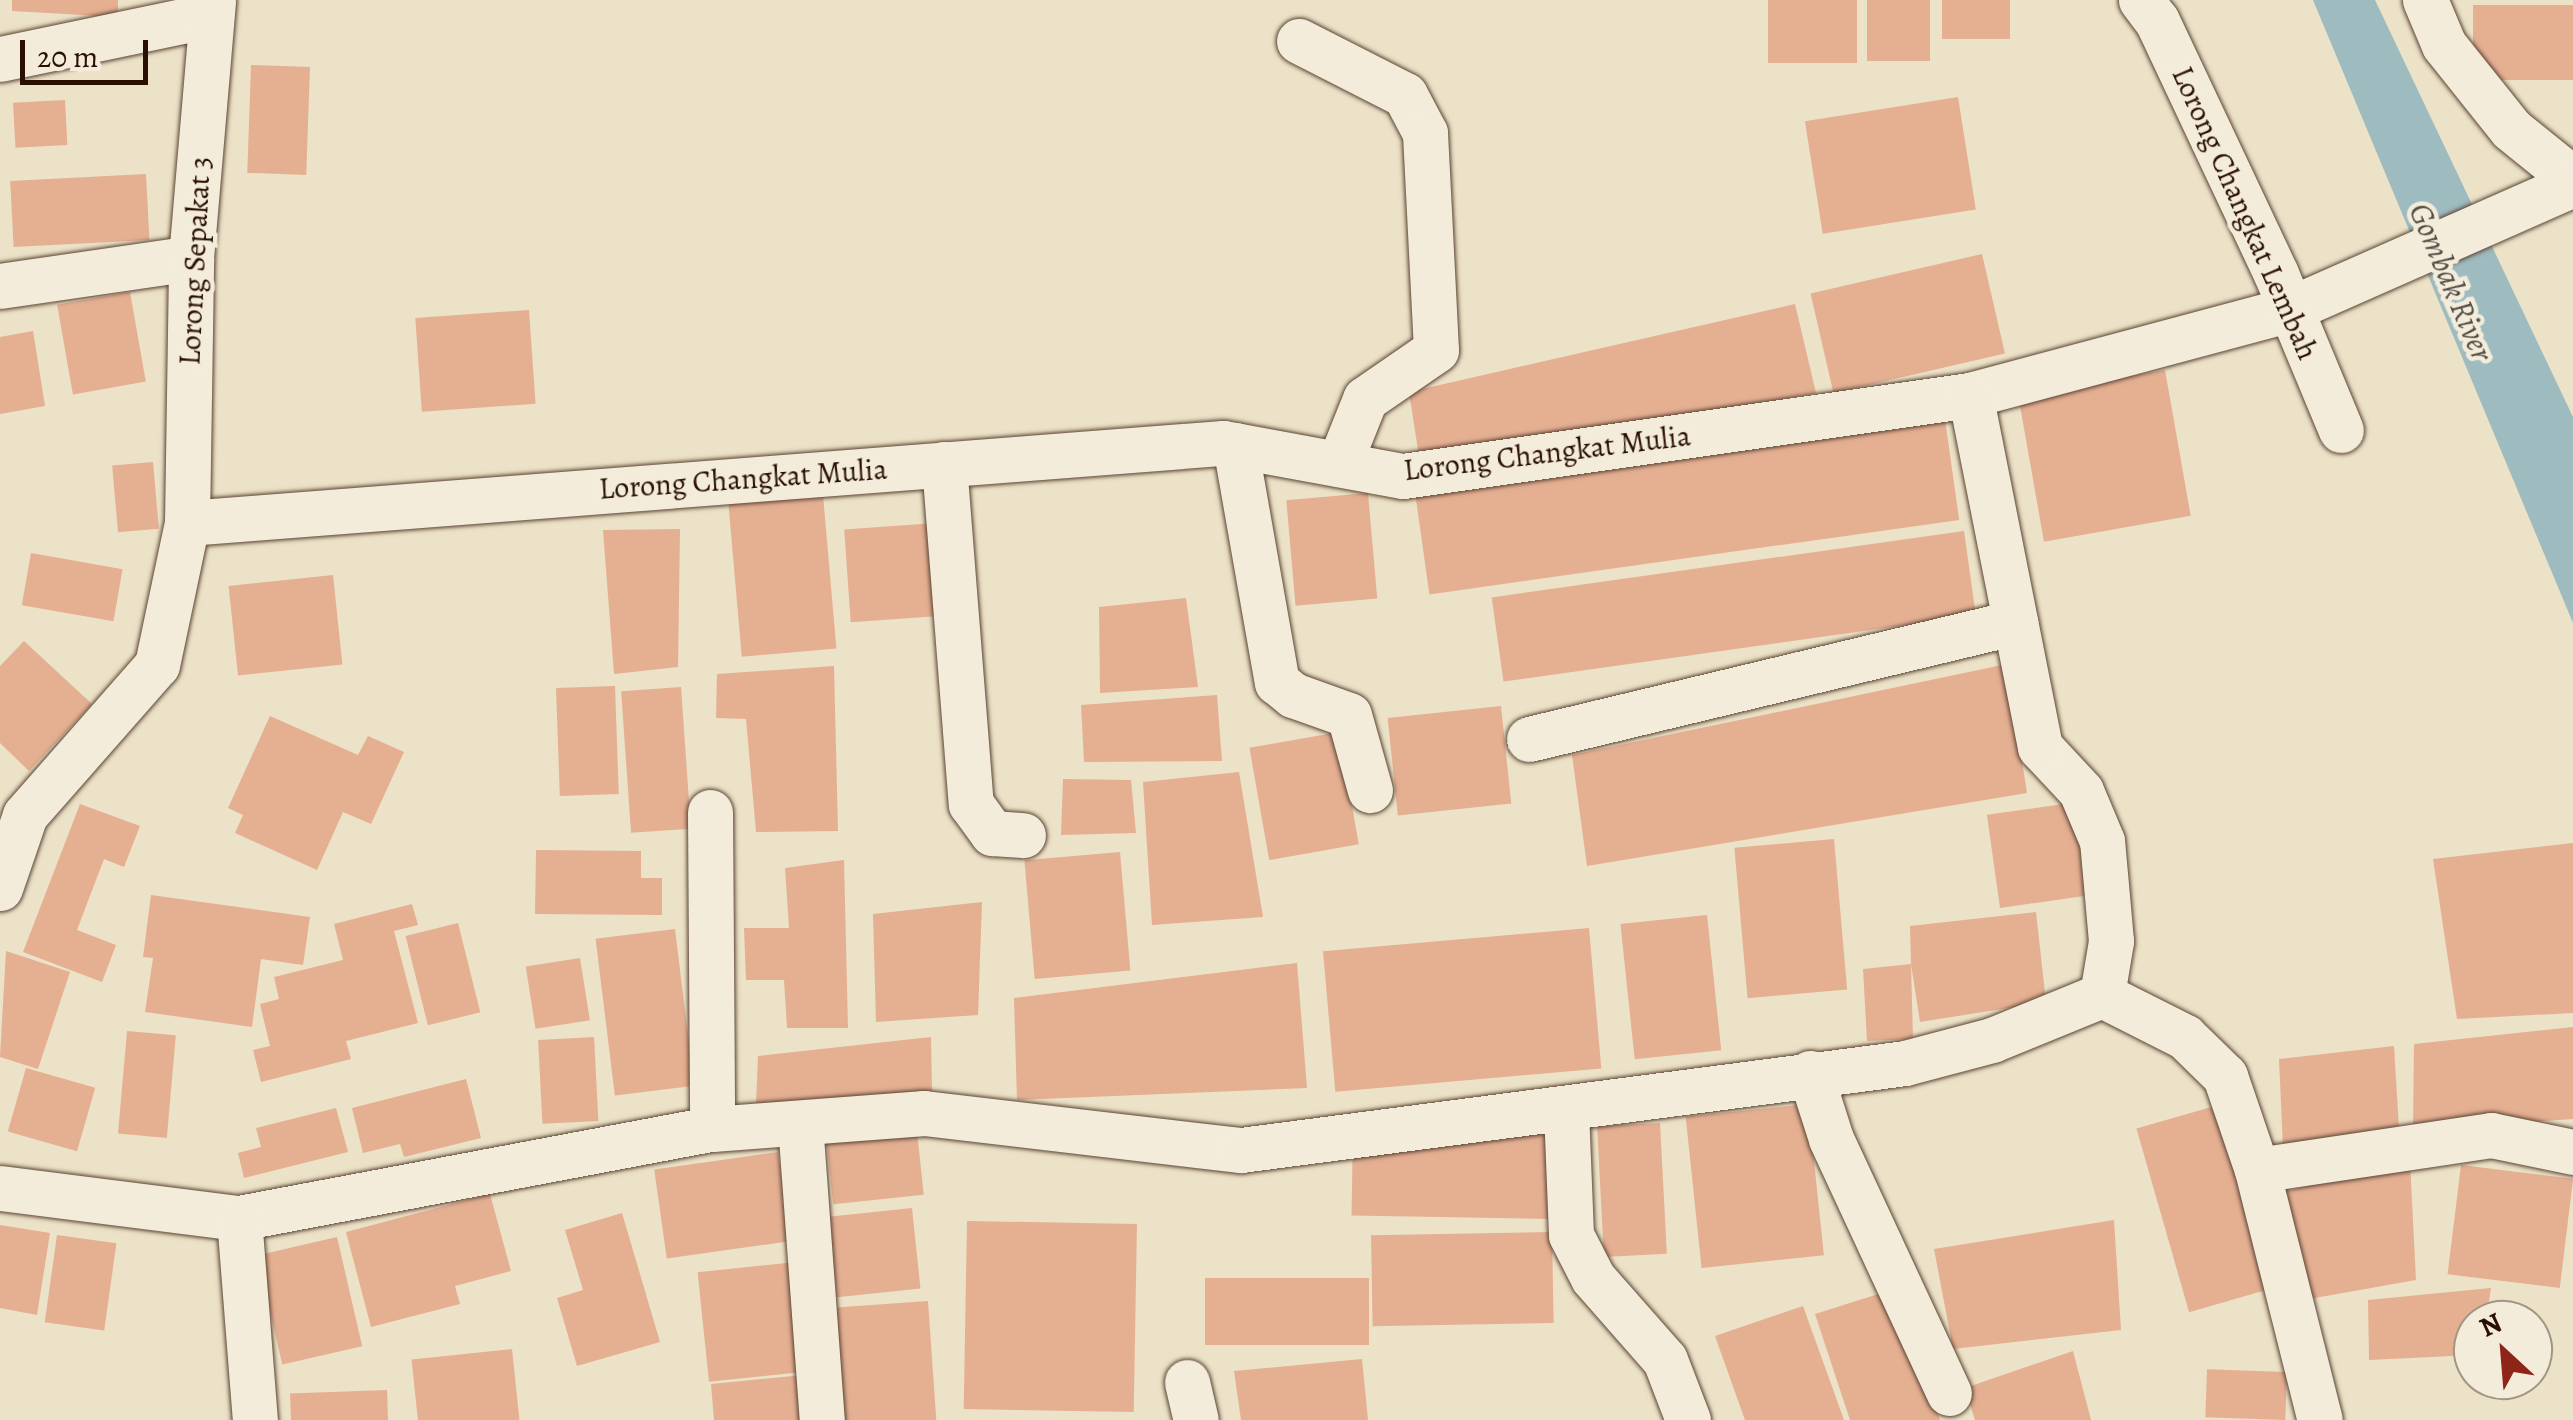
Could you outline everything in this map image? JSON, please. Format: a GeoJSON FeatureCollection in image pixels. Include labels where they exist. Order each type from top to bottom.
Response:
{"type":"FeatureCollection","features":[{"type":"Feature","properties":{"kind":"street","name":"Lorong Changkat Lembah"},"geometry":{"type":"LineString","coordinates":[[2141,0],[2157,20],[2305,302],[2341,430]]}},
{"type":"Feature","properties":{"kind":"street"},"geometry":{"type":"LineString","coordinates":[[2424,0],[2444,45],[2511,129],[2573,182]]}},
{"type":"Feature","properties":{"kind":"street"},"geometry":{"type":"LineString","coordinates":[[0,59],[212,7]]}},
{"type":"Feature","properties":{"kind":"street","name":"Lorong Sepakat 3"},"geometry":{"type":"LineString","coordinates":[[12,804],[156,665],[188,523],[191,258],[212,7]]}},
{"type":"Feature","properties":{"kind":"street"},"geometry":{"type":"LineString","coordinates":[[1299,41],[1405,96],[1425,133],[1436,350],[1366,399],[1339,464]]}},
{"type":"Feature","properties":{"kind":"street","name":"Lorong Changkat Mulia"},"geometry":{"type":"LineString","coordinates":[[188,523],[1235,444],[1403,476],[1970,395],[2305,302],[2573,182]]}},
{"type":"Feature","properties":{"kind":"street"},"geometry":{"type":"LineString","coordinates":[[0,286],[191,258]]}},
{"type":"Feature","properties":{"kind":"street"},"geometry":{"type":"LineString","coordinates":[[1970,395],[2040,746],[2081,791],[2102,841],[2111,941],[2102,995]]}},
{"type":"Feature","properties":{"kind":"street"},"geometry":{"type":"LineString","coordinates":[[1235,444],[1277,682],[1293,695],[1349,715],[1370,790]]}},
{"type":"Feature","properties":{"kind":"street"},"geometry":{"type":"LineString","coordinates":[[944,464],[972,804],[992,833],[1023,835]]}},
{"type":"Feature","properties":{"kind":"street"},"geometry":{"type":"LineString","coordinates":[[1529,739],[2015,622]]}},
{"type":"Feature","properties":{"kind":"street"},"geometry":{"type":"LineString","coordinates":[[0,888],[12,804]]}},
{"type":"Feature","properties":{"kind":"street"},"geometry":{"type":"LineString","coordinates":[[710,812],[712,1129]]}},
{"type":"Feature","properties":{"kind":"street"},"geometry":{"type":"LineString","coordinates":[[0,1188],[239,1218],[712,1129],[924,1113],[1242,1150],[1904,1063],[1992,1040],[2102,995],[2185,1037],[2226,1076],[2257,1170],[2320,1420]]}},
{"type":"Feature","properties":{"kind":"street"},"geometry":{"type":"LineString","coordinates":[[1810,1073],[1831,1139],[1950,1392]]}},
{"type":"Feature","properties":{"kind":"street"},"geometry":{"type":"LineString","coordinates":[[1566,1110],[1571,1235],[1593,1278],[1664,1360],[1688,1420]]}},
{"type":"Feature","properties":{"kind":"street"},"geometry":{"type":"LineString","coordinates":[[800,1124],[822,1420]]}},
{"type":"Feature","properties":{"kind":"street"},"geometry":{"type":"LineString","coordinates":[[2257,1170],[2491,1136],[2573,1152]]}},
{"type":"Feature","properties":{"kind":"street"},"geometry":{"type":"LineString","coordinates":[[239,1218],[256,1420]]}},
{"type":"Feature","properties":{"kind":"water","name":"Gombak River"},"geometry":{"type":"Polygon","coordinates":[[[2313,0],[2375,0],[2573,417],[2573,623],[2313,0]]]}},
{"type":"Feature","properties":{"kind":"building"},"geometry":{"type":"Polygon","coordinates":[[[12,0],[118,0],[118,17],[12,11],[12,0]]]}},
{"type":"Feature","properties":{"kind":"building"},"geometry":{"type":"Polygon","coordinates":[[[1768,0],[1857,0],[1857,63],[1768,63],[1768,0]]]}},
{"type":"Feature","properties":{"kind":"building"},"geometry":{"type":"Polygon","coordinates":[[[1867,0],[1930,0],[1930,61],[1867,61],[1867,0]]]}},
{"type":"Feature","properties":{"kind":"building"},"geometry":{"type":"Polygon","coordinates":[[[1942,0],[2010,0],[2010,39],[1942,39],[1942,0]]]}},
{"type":"Feature","properties":{"kind":"building"},"geometry":{"type":"Polygon","coordinates":[[[2473,5],[2573,5],[2573,80],[2473,80],[2473,5]]]}},
{"type":"Feature","properties":{"kind":"building"},"geometry":{"type":"Polygon","coordinates":[[[251,65],[310,67],[306,175],[247,173],[251,65]]]}},
{"type":"Feature","properties":{"kind":"building"},"geometry":{"type":"Polygon","coordinates":[[[1958,97],[1976,210],[1823,234],[1805,121],[1958,97]]]}},
{"type":"Feature","properties":{"kind":"building"},"geometry":{"type":"Polygon","coordinates":[[[65,100],[67,145],[15,148],[13,103],[65,100]]]}},
{"type":"Feature","properties":{"kind":"building"},"geometry":{"type":"Polygon","coordinates":[[[146,174],[149,240],[14,247],[10,181],[146,174]]]}},
{"type":"Feature","properties":{"kind":"building"},"geometry":{"type":"Polygon","coordinates":[[[1982,254],[2005,353],[1833,393],[1811,294],[1982,254]]]}},
{"type":"Feature","properties":{"kind":"building"},"geometry":{"type":"Polygon","coordinates":[[[130,292],[146,382],[73,394],[57,305],[130,292]]]}},
{"type":"Feature","properties":{"kind":"building"},"geometry":{"type":"Polygon","coordinates":[[[1795,304],[1816,393],[1420,463],[1409,392],[1795,304]]]}},
{"type":"Feature","properties":{"kind":"building"},"geometry":{"type":"Polygon","coordinates":[[[529,310],[536,404],[422,412],[415,318],[529,310]]]}},
{"type":"Feature","properties":{"kind":"building"},"geometry":{"type":"Polygon","coordinates":[[[33,331],[45,406],[0,414],[0,337],[33,331]]]}},
{"type":"Feature","properties":{"kind":"building"},"geometry":{"type":"Polygon","coordinates":[[[2165,370],[2191,516],[2044,542],[2018,396],[2165,370]]]}},
{"type":"Feature","properties":{"kind":"building"},"geometry":{"type":"Polygon","coordinates":[[[1944,412],[1959,520],[1429,594],[1414,486],[1944,412]]]}},
{"type":"Feature","properties":{"kind":"building"},"geometry":{"type":"Polygon","coordinates":[[[153,462],[159,529],[118,532],[112,466],[153,462]]]}},
{"type":"Feature","properties":{"kind":"building"},"geometry":{"type":"Polygon","coordinates":[[[1368,493],[1377,599],[1296,606],[1286,500],[1368,493]]]}},
{"type":"Feature","properties":{"kind":"building"},"geometry":{"type":"Polygon","coordinates":[[[823,495],[836,648],[742,657],[728,503],[823,495]]]}},
{"type":"Feature","properties":{"kind":"building"},"geometry":{"type":"Polygon","coordinates":[[[936,523],[942,616],[851,622],[844,529],[936,523]]]}},
{"type":"Feature","properties":{"kind":"building"},"geometry":{"type":"Polygon","coordinates":[[[680,529],[678,667],[614,674],[603,530],[680,529]]]}},
{"type":"Feature","properties":{"kind":"building"},"geometry":{"type":"Polygon","coordinates":[[[1964,531],[1976,615],[1503,682],[1492,597],[1964,531]]]}},
{"type":"Feature","properties":{"kind":"building"},"geometry":{"type":"Polygon","coordinates":[[[31,553],[123,569],[113,621],[22,605],[31,553]]]}},
{"type":"Feature","properties":{"kind":"building"},"geometry":{"type":"Polygon","coordinates":[[[333,575],[342,665],[238,675],[229,586],[333,575]]]}},
{"type":"Feature","properties":{"kind":"building"},"geometry":{"type":"Polygon","coordinates":[[[1186,598],[1198,687],[1100,693],[1099,607],[1186,598]]]}},
{"type":"Feature","properties":{"kind":"building"},"geometry":{"type":"Polygon","coordinates":[[[24,641],[92,704],[29,771],[0,743],[0,666],[24,641]]]}},
{"type":"Feature","properties":{"kind":"building"},"geometry":{"type":"Polygon","coordinates":[[[2007,664],[2027,793],[1587,866],[1572,755],[2007,664]]]}},
{"type":"Feature","properties":{"kind":"building"},"geometry":{"type":"Polygon","coordinates":[[[834,666],[838,831],[756,832],[746,719],[716,718],[717,674],[834,666]]]}},
{"type":"Feature","properties":{"kind":"building"},"geometry":{"type":"Polygon","coordinates":[[[615,686],[619,794],[560,796],[556,688],[615,686]]]}},
{"type":"Feature","properties":{"kind":"building"},"geometry":{"type":"Polygon","coordinates":[[[681,687],[691,829],[631,833],[621,691],[681,687]]]}},
{"type":"Feature","properties":{"kind":"building"},"geometry":{"type":"Polygon","coordinates":[[[1217,695],[1222,761],[1084,762],[1081,705],[1217,695]]]}},
{"type":"Feature","properties":{"kind":"building"},"geometry":{"type":"Polygon","coordinates":[[[1501,706],[1511,803],[1398,815],[1388,718],[1501,706]]]}},
{"type":"Feature","properties":{"kind":"building"},"geometry":{"type":"Polygon","coordinates":[[[270,716],[358,755],[368,736],[404,752],[371,824],[343,812],[317,870],[235,833],[243,815],[228,808],[270,716]]]}},
{"type":"Feature","properties":{"kind":"building"},"geometry":{"type":"Polygon","coordinates":[[[1339,732],[1359,844],[1269,860],[1249,748],[1339,732]]]}},
{"type":"Feature","properties":{"kind":"building"},"geometry":{"type":"Polygon","coordinates":[[[1239,772],[1263,917],[1152,925],[1143,782],[1239,772]]]}},
{"type":"Feature","properties":{"kind":"building"},"geometry":{"type":"Polygon","coordinates":[[[1063,779],[1131,780],[1136,833],[1061,835],[1063,779]]]}},
{"type":"Feature","properties":{"kind":"building"},"geometry":{"type":"Polygon","coordinates":[[[2078,802],[2091,895],[2000,908],[1987,815],[2078,802]]]}},
{"type":"Feature","properties":{"kind":"building"},"geometry":{"type":"Polygon","coordinates":[[[80,804],[140,826],[124,867],[104,859],[77,930],[116,945],[102,982],[23,952],[80,804]]]}},
{"type":"Feature","properties":{"kind":"building"},"geometry":{"type":"Polygon","coordinates":[[[1834,839],[1847,989],[1748,998],[1734,848],[1834,839]]]}},
{"type":"Feature","properties":{"kind":"building"},"geometry":{"type":"Polygon","coordinates":[[[2573,843],[2573,1013],[2457,1019],[2433,859],[2573,843]]]}},
{"type":"Feature","properties":{"kind":"building"},"geometry":{"type":"Polygon","coordinates":[[[536,850],[641,851],[641,878],[662,878],[662,915],[535,914],[536,850]]]}},
{"type":"Feature","properties":{"kind":"building"},"geometry":{"type":"Polygon","coordinates":[[[1120,852],[1130,971],[1035,979],[1024,860],[1120,852]]]}},
{"type":"Feature","properties":{"kind":"building"},"geometry":{"type":"Polygon","coordinates":[[[844,860],[848,1028],[787,1028],[784,980],[746,980],[744,928],[789,928],[785,868],[844,860]]]}},
{"type":"Feature","properties":{"kind":"building"},"geometry":{"type":"Polygon","coordinates":[[[151,895],[310,917],[303,965],[261,959],[252,1027],[145,1012],[153,958],[143,957],[151,895]]]}},
{"type":"Feature","properties":{"kind":"building"},"geometry":{"type":"Polygon","coordinates":[[[982,902],[978,1015],[876,1022],[873,914],[982,902]]]}},
{"type":"Feature","properties":{"kind":"building"},"geometry":{"type":"Polygon","coordinates":[[[412,904],[418,925],[394,931],[418,1023],[346,1041],[351,1059],[261,1082],[253,1050],[270,1046],[260,1004],[279,999],[274,977],[343,960],[334,924],[412,904]]]}},
{"type":"Feature","properties":{"kind":"building"},"geometry":{"type":"Polygon","coordinates":[[[2036,912],[2046,1002],[1920,1022],[1910,926],[2036,912]]]}},
{"type":"Feature","properties":{"kind":"building"},"geometry":{"type":"Polygon","coordinates":[[[1707,915],[1721,1050],[1635,1059],[1620,924],[1707,915]]]}},
{"type":"Feature","properties":{"kind":"building"},"geometry":{"type":"Polygon","coordinates":[[[458,923],[480,1012],[428,1025],[406,936],[458,923]]]}},
{"type":"Feature","properties":{"kind":"building"},"geometry":{"type":"Polygon","coordinates":[[[1589,928],[1601,1068],[1335,1092],[1323,951],[1589,928]]]}},
{"type":"Feature","properties":{"kind":"building"},"geometry":{"type":"Polygon","coordinates":[[[675,929],[694,1086],[615,1096],[596,939],[675,929]]]}},
{"type":"Feature","properties":{"kind":"building"},"geometry":{"type":"Polygon","coordinates":[[[6,951],[70,972],[38,1069],[0,1057],[6,951]]]}},
{"type":"Feature","properties":{"kind":"building"},"geometry":{"type":"Polygon","coordinates":[[[580,958],[590,1020],[536,1029],[526,967],[580,958]]]}},
{"type":"Feature","properties":{"kind":"building"},"geometry":{"type":"Polygon","coordinates":[[[1297,963],[1307,1088],[1017,1100],[1014,998],[1297,963]]]}},
{"type":"Feature","properties":{"kind":"building"},"geometry":{"type":"Polygon","coordinates":[[[1911,964],[1913,1039],[1867,1041],[1863,969],[1911,964]]]}},
{"type":"Feature","properties":{"kind":"building"},"geometry":{"type":"Polygon","coordinates":[[[2573,1027],[2573,1119],[2413,1130],[2414,1044],[2573,1027]]]}},
{"type":"Feature","properties":{"kind":"building"},"geometry":{"type":"Polygon","coordinates":[[[127,1031],[176,1035],[167,1138],[118,1134],[127,1031]]]}},
{"type":"Feature","properties":{"kind":"building"},"geometry":{"type":"Polygon","coordinates":[[[594,1037],[598,1121],[542,1124],[538,1040],[594,1037]]]}},
{"type":"Feature","properties":{"kind":"building"},"geometry":{"type":"Polygon","coordinates":[[[931,1037],[932,1092],[756,1104],[758,1056],[931,1037]]]}},
{"type":"Feature","properties":{"kind":"building"},"geometry":{"type":"Polygon","coordinates":[[[2394,1046],[2399,1129],[2283,1148],[2279,1059],[2394,1046]]]}},
{"type":"Feature","properties":{"kind":"building"},"geometry":{"type":"Polygon","coordinates":[[[26,1068],[95,1088],[77,1151],[8,1131],[26,1068]]]}},
{"type":"Feature","properties":{"kind":"building"},"geometry":{"type":"Polygon","coordinates":[[[466,1079],[481,1138],[404,1157],[400,1144],[363,1153],[352,1108],[466,1079]]]}},
{"type":"Feature","properties":{"kind":"building"},"geometry":{"type":"Polygon","coordinates":[[[1808,1104],[1824,1255],[1702,1268],[1686,1117],[1808,1104]]]}},
{"type":"Feature","properties":{"kind":"building"},"geometry":{"type":"Polygon","coordinates":[[[2222,1104],[2275,1288],[2189,1312],[2136,1129],[2222,1104]]]}},
{"type":"Feature","properties":{"kind":"building"},"geometry":{"type":"Polygon","coordinates":[[[336,1108],[348,1152],[244,1178],[238,1153],[261,1147],[256,1128],[336,1108]]]}},
{"type":"Feature","properties":{"kind":"building"},"geometry":{"type":"Polygon","coordinates":[[[1660,1123],[1667,1254],[1604,1257],[1597,1126],[1660,1123]]]}},
{"type":"Feature","properties":{"kind":"building"},"geometry":{"type":"Polygon","coordinates":[[[1353,1129],[1550,1132],[1548,1219],[1352,1216],[1353,1129]]]}},
{"type":"Feature","properties":{"kind":"building"},"geometry":{"type":"Polygon","coordinates":[[[917,1131],[924,1195],[833,1204],[826,1141],[917,1131]]]}},
{"type":"Feature","properties":{"kind":"building"},"geometry":{"type":"Polygon","coordinates":[[[778,1152],[791,1241],[667,1259],[654,1169],[778,1152]]]}},
{"type":"Feature","properties":{"kind":"building"},"geometry":{"type":"Polygon","coordinates":[[[2410,1161],[2416,1280],[2309,1299],[2283,1192],[2410,1161]]]}},
{"type":"Feature","properties":{"kind":"building"},"geometry":{"type":"Polygon","coordinates":[[[2461,1165],[2573,1179],[2560,1288],[2448,1274],[2461,1165]]]}},
{"type":"Feature","properties":{"kind":"building"},"geometry":{"type":"Polygon","coordinates":[[[490,1194],[511,1271],[455,1286],[460,1304],[371,1327],[346,1232],[490,1194]]]}},
{"type":"Feature","properties":{"kind":"building"},"geometry":{"type":"Polygon","coordinates":[[[912,1208],[920,1289],[837,1297],[828,1217],[912,1208]]]}},
{"type":"Feature","properties":{"kind":"building"},"geometry":{"type":"Polygon","coordinates":[[[622,1213],[660,1342],[577,1366],[557,1298],[583,1290],[565,1230],[622,1213]]]}},
{"type":"Feature","properties":{"kind":"building"},"geometry":{"type":"Polygon","coordinates":[[[2114,1220],[2121,1330],[1953,1349],[1934,1249],[2114,1220]]]}},
{"type":"Feature","properties":{"kind":"building"},"geometry":{"type":"Polygon","coordinates":[[[967,1221],[1137,1224],[1134,1412],[964,1409],[967,1221]]]}},
{"type":"Feature","properties":{"kind":"building"},"geometry":{"type":"Polygon","coordinates":[[[0,1225],[50,1233],[37,1315],[0,1308],[0,1225]]]}},
{"type":"Feature","properties":{"kind":"building"},"geometry":{"type":"Polygon","coordinates":[[[1552,1232],[1554,1323],[1373,1326],[1371,1235],[1552,1232]]]}},
{"type":"Feature","properties":{"kind":"building"},"geometry":{"type":"Polygon","coordinates":[[[57,1235],[116,1243],[104,1330],[45,1322],[57,1235]]]}},
{"type":"Feature","properties":{"kind":"building"},"geometry":{"type":"Polygon","coordinates":[[[337,1237],[362,1346],[282,1365],[257,1255],[337,1237]]]}},
{"type":"Feature","properties":{"kind":"building"},"geometry":{"type":"Polygon","coordinates":[[[796,1262],[807,1371],[709,1382],[698,1272],[796,1262]]]}},
{"type":"Feature","properties":{"kind":"building"},"geometry":{"type":"Polygon","coordinates":[[[1205,1278],[1369,1278],[1369,1345],[1205,1345],[1205,1278]]]}},
{"type":"Feature","properties":{"kind":"building"},"geometry":{"type":"Polygon","coordinates":[[[2491,1288],[2489,1300],[2453,1300],[2453,1356],[2369,1360],[2368,1300],[2491,1288]]]}},
{"type":"Feature","properties":{"kind":"building"},"geometry":{"type":"Polygon","coordinates":[[[1894,1289],[1940,1420],[1850,1420],[1815,1314],[1894,1289]]]}},
{"type":"Feature","properties":{"kind":"building"},"geometry":{"type":"Polygon","coordinates":[[[928,1301],[936,1420],[840,1420],[832,1308],[928,1301]]]}},
{"type":"Feature","properties":{"kind":"building"},"geometry":{"type":"Polygon","coordinates":[[[1803,1306],[1844,1420],[1745,1420],[1715,1336],[1803,1306]]]}},
{"type":"Feature","properties":{"kind":"building"},"geometry":{"type":"Polygon","coordinates":[[[512,1349],[519,1420],[418,1420],[412,1360],[512,1349]]]}},
{"type":"Feature","properties":{"kind":"building"},"geometry":{"type":"Polygon","coordinates":[[[2073,1351],[2091,1420],[1975,1420],[1965,1388],[2073,1351]]]}},
{"type":"Feature","properties":{"kind":"building"},"geometry":{"type":"Polygon","coordinates":[[[1362,1359],[1368,1420],[1241,1420],[1234,1371],[1362,1359]]]}},
{"type":"Feature","properties":{"kind":"building"},"geometry":{"type":"Polygon","coordinates":[[[2207,1369],[2287,1372],[2285,1420],[2205,1417],[2207,1369]]]}},
{"type":"Feature","properties":{"kind":"building"},"geometry":{"type":"Polygon","coordinates":[[[803,1375],[807,1420],[714,1420],[711,1384],[803,1375]]]}},
{"type":"Feature","properties":{"kind":"building"},"geometry":{"type":"Polygon","coordinates":[[[387,1390],[388,1420],[291,1420],[290,1393],[387,1390]]]}}]}
